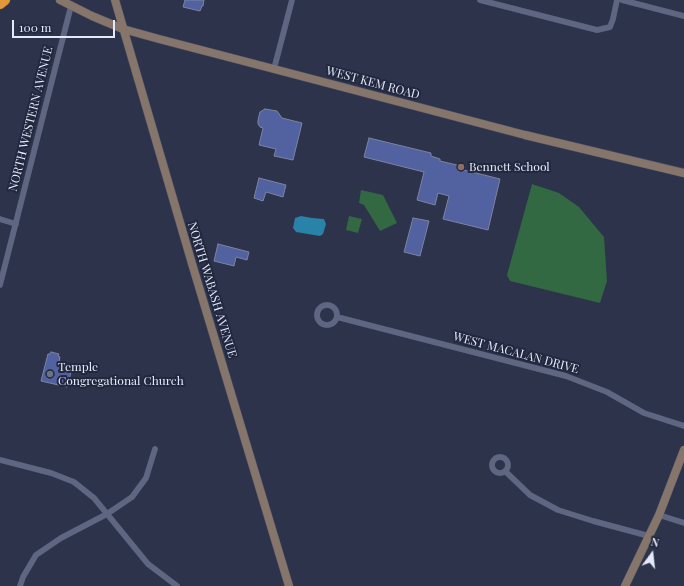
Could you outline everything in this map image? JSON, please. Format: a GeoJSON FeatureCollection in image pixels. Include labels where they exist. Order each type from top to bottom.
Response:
{"type":"FeatureCollection","features":[{"type":"Feature","properties":{"kind":"highway"},"geometry":{"type":"LineString","coordinates":[[0,4],[5,0]]}},
{"type":"Feature","properties":{"kind":"street","name":"WEST KEM ROAD"},"geometry":{"type":"LineString","coordinates":[[60,0],[123,29],[159,39],[525,135],[684,173]]}},
{"type":"Feature","properties":{"kind":"street","name":"NORTH WABASH AVENUE"},"geometry":{"type":"LineString","coordinates":[[115,0],[195,274],[289,586]]}},
{"type":"Feature","properties":{"kind":"street"},"geometry":{"type":"LineString","coordinates":[[274,69],[292,0]]}},
{"type":"Feature","properties":{"kind":"street"},"geometry":{"type":"LineString","coordinates":[[480,0],[598,30],[610,27],[617,0]]}},
{"type":"Feature","properties":{"kind":"street"},"geometry":{"type":"LineString","coordinates":[[622,0],[684,16]]}},
{"type":"Feature","properties":{"kind":"street","name":"NORTH WESTERN AVENUE"},"geometry":{"type":"LineString","coordinates":[[0,285],[71,6]]}},
{"type":"Feature","properties":{"kind":"street"},"geometry":{"type":"LineString","coordinates":[[0,220],[16,224]]}},
{"type":"Feature","properties":{"kind":"street","name":"WEST MACALAN DRIVE"},"geometry":{"type":"LineString","coordinates":[[337,317],[566,376],[607,392],[644,413],[684,426]]}},
{"type":"Feature","properties":{"kind":"street"},"geometry":{"type":"LineString","coordinates":[[20,586],[23,577],[36,555],[61,538],[108,514],[132,497],[146,478],[155,449]]}},
{"type":"Feature","properties":{"kind":"street"},"geometry":{"type":"LineString","coordinates":[[625,586],[659,515],[684,450]]}},
{"type":"Feature","properties":{"kind":"street"},"geometry":{"type":"LineString","coordinates":[[0,460],[51,473],[74,482],[94,498],[148,564],[178,586]]}},
{"type":"Feature","properties":{"kind":"street"},"geometry":{"type":"LineString","coordinates":[[505,471],[530,495],[558,510],[649,536]]}},
{"type":"Feature","properties":{"kind":"street"},"geometry":{"type":"LineString","coordinates":[[659,515],[684,522]]}},
{"type":"Feature","properties":{"kind":"green space"},"geometry":{"type":"Polygon","coordinates":[[[532,184],[559,193],[579,207],[604,237],[607,281],[600,303],[510,281],[507,275],[532,184]]]}},
{"type":"Feature","properties":{"kind":"green space"},"geometry":{"type":"Polygon","coordinates":[[[361,190],[383,195],[397,223],[380,231],[364,205],[359,203],[361,190]]]}},
{"type":"Feature","properties":{"kind":"green space"},"geometry":{"type":"Polygon","coordinates":[[[349,216],[362,219],[358,233],[346,230],[349,216]]]}},
{"type":"Feature","properties":{"kind":"water"},"geometry":{"type":"Polygon","coordinates":[[[301,216],[324,219],[326,224],[323,234],[320,236],[296,232],[293,228],[295,218],[301,216]]]}},
{"type":"Feature","properties":{"kind":"building"},"geometry":{"type":"Polygon","coordinates":[[[185,0],[204,0],[200,11],[183,7],[185,0]]]}},
{"type":"Feature","properties":{"kind":"building"},"geometry":{"type":"Polygon","coordinates":[[[265,109],[277,111],[282,118],[302,123],[293,160],[274,156],[276,149],[259,145],[263,128],[258,124],[258,120],[260,112],[265,109]]]}},
{"type":"Feature","properties":{"kind":"building"},"geometry":{"type":"Polygon","coordinates":[[[369,138],[431,153],[431,156],[440,159],[440,161],[465,167],[464,170],[500,179],[488,230],[443,219],[449,196],[438,193],[435,205],[417,200],[424,172],[364,157],[369,138]]]}},
{"type":"Feature","properties":{"kind":"building"},"geometry":{"type":"Polygon","coordinates":[[[259,178],[286,185],[283,197],[266,192],[263,201],[254,198],[259,178]]]}},
{"type":"Feature","properties":{"kind":"building"},"geometry":{"type":"Polygon","coordinates":[[[413,218],[429,221],[420,256],[404,252],[413,218]]]}},
{"type":"Feature","properties":{"kind":"building"},"geometry":{"type":"Polygon","coordinates":[[[218,244],[249,252],[247,260],[236,257],[234,266],[214,261],[218,244]]]}},
{"type":"Feature","properties":{"kind":"building"},"geometry":{"type":"Polygon","coordinates":[[[51,352],[59,354],[58,356],[60,357],[58,367],[71,372],[67,387],[41,381],[48,354],[51,352]]]}},
{"type":"Feature","properties":{"kind":"place","name":"Bennett School"},"geometry":{"type":"Point","coordinates":[461,167]}},
{"type":"Feature","properties":{"kind":"place","name":"Temple Congregational Church"},"geometry":{"type":"Point","coordinates":[50,374]}}]}
